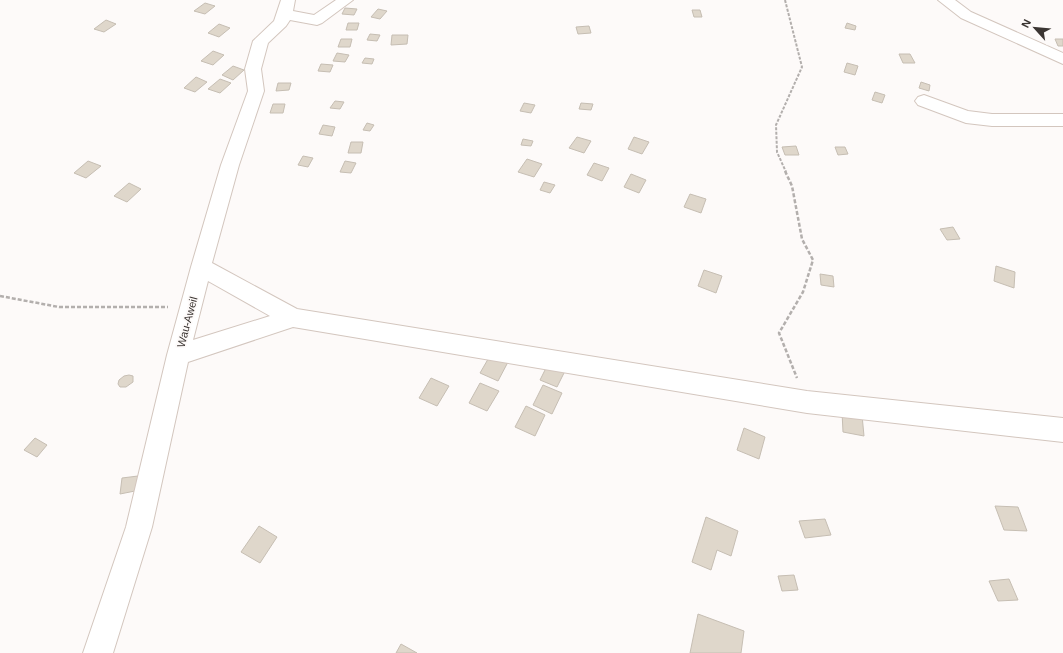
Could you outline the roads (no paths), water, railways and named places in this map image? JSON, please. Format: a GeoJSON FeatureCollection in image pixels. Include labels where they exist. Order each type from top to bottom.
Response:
{"type":"FeatureCollection","features":[{"type":"Feature","properties":{"kind":"street"},"geometry":{"type":"LineString","coordinates":[[287,7],[317,20],[346,0]]}},
{"type":"Feature","properties":{"kind":"street"},"geometry":{"type":"LineString","coordinates":[[945,0],[966,15],[1063,59]]}},
{"type":"Feature","properties":{"kind":"street","name":"Wau-Aweil"},"geometry":{"type":"LineString","coordinates":[[98,653],[139,527],[178,355],[201,267],[230,165],[256,91],[253,69],[261,41],[281,23],[287,7]]}},
{"type":"Feature","properties":{"kind":"street"},"geometry":{"type":"LineString","coordinates":[[924,101],[966,118],[992,120],[1063,120]]}},
{"type":"Feature","properties":{"kind":"street"},"geometry":{"type":"LineString","coordinates":[[201,267],[293,318],[807,402],[1063,430]]}},
{"type":"Feature","properties":{"kind":"street"},"geometry":{"type":"LineString","coordinates":[[178,355],[293,318]]}}]}
